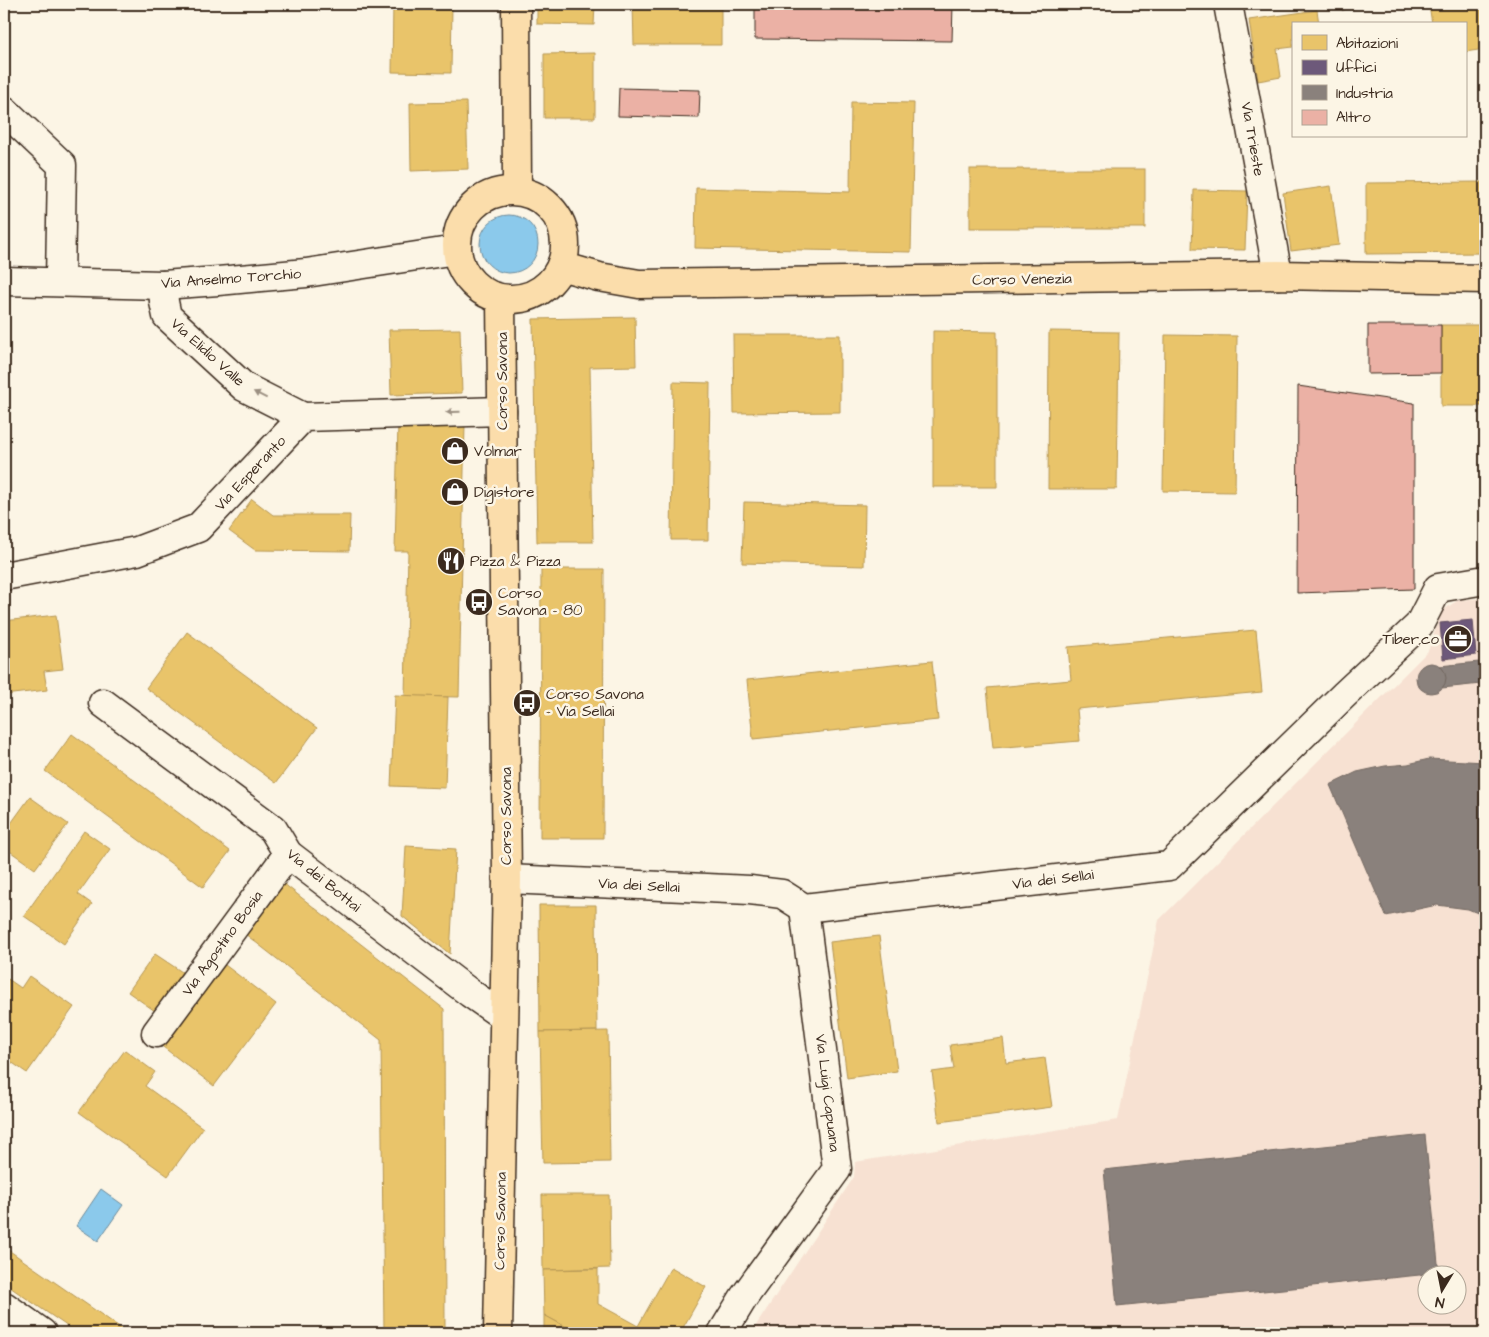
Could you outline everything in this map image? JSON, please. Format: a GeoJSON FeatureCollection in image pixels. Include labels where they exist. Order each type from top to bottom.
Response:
{"type":"FeatureCollection","features":[{"type":"Feature","properties":{"kind":"main road"},"geometry":{"type":"LineString","coordinates":[[516,4],[517,190]]}},
{"type":"Feature","properties":{"kind":"main road"},"geometry":{"type":"LineString","coordinates":[[517,190],[533,195],[547,204],[558,217],[564,233],[565,250],[561,266],[551,282],[537,293],[519,299],[501,299],[484,293],[470,282],[460,267],[456,250],[457,234],[462,219],[472,206],[485,196],[500,191],[517,190]]}},
{"type":"Feature","properties":{"kind":"main road","name":"Corso Venezia"},"geometry":{"type":"LineString","coordinates":[[561,266],[599,277],[639,284],[1278,275],[1485,278]]}},
{"type":"Feature","properties":{"kind":"main road","name":"Corso Savona"},"geometry":{"type":"LineString","coordinates":[[498,1333],[506,879],[501,299]]}},
{"type":"Feature","properties":{"kind":"street","name":"Via Trieste"},"geometry":{"type":"LineString","coordinates":[[1228,4],[1278,275]]}},
{"type":"Feature","properties":{"kind":"street"},"geometry":{"type":"LineString","coordinates":[[4,110],[62,165],[60,282]]}},
{"type":"Feature","properties":{"kind":"street","name":"Via Anselmo Torchio"},"geometry":{"type":"LineString","coordinates":[[4,281],[163,285],[218,282],[306,273],[456,250]]}},
{"type":"Feature","properties":{"kind":"street","name":"Via Elidio Valle"},"geometry":{"type":"LineString","coordinates":[[163,285],[167,316],[244,387],[303,417]]}},
{"type":"Feature","properties":{"kind":"street"},"geometry":{"type":"LineString","coordinates":[[303,417],[502,412]]}},
{"type":"Feature","properties":{"kind":"street","name":"Via Esperanto"},"geometry":{"type":"LineString","coordinates":[[4,576],[137,551],[198,528],[303,417]]}},
{"type":"Feature","properties":{"kind":"street","name":"Via dei Sellai"},"geometry":{"type":"LineString","coordinates":[[506,879],[750,890],[782,894],[804,908],[1169,866],[1344,695],[1419,625],[1438,588],[1485,580]]}},
{"type":"Feature","properties":{"kind":"street","name":"Via dei Bottai"},"geometry":{"type":"LineString","coordinates":[[104,702],[273,829],[288,854],[503,1016]]}},
{"type":"Feature","properties":{"kind":"street","name":"Via Agostino Bosia"},"geometry":{"type":"LineString","coordinates":[[156,1033],[288,854]]}},
{"type":"Feature","properties":{"kind":"street","name":"Via Luigi Capuana"},"geometry":{"type":"LineString","coordinates":[[722,1333],[744,1297],[837,1168],[804,908]]}},
{"type":"Feature","properties":{"kind":"street"},"geometry":{"type":"LineString","coordinates":[[4,1306],[42,1333]]}},
{"type":"Feature","properties":{"kind":"shaded area"},"geometry":{"type":"Polygon","coordinates":[[[1485,598],[1485,1333],[751,1333],[854,1177],[855,1162],[1118,1120],[1159,920],[1428,651],[1442,611],[1458,600],[1485,598]]]}},
{"type":"Feature","properties":{"kind":"water"},"geometry":{"type":"Polygon","coordinates":[[[503,215],[515,215],[530,223],[538,238],[538,250],[530,265],[515,273],[503,273],[488,265],[480,250],[480,238],[488,223],[503,215]]]}},
{"type":"Feature","properties":{"kind":"water"},"geometry":{"type":"Polygon","coordinates":[[[101,1189],[123,1205],[98,1241],[76,1226],[101,1189]]]}},
{"type":"Feature","properties":{"kind":"building: Abitazioni"},"geometry":{"type":"Polygon","coordinates":[[[393,4],[452,4],[451,73],[392,72],[393,4]]]}},
{"type":"Feature","properties":{"kind":"building: Abitazioni"},"geometry":{"type":"Polygon","coordinates":[[[537,4],[595,4],[594,25],[537,24],[537,4]]]}},
{"type":"Feature","properties":{"kind":"building: Abitazioni"},"geometry":{"type":"Polygon","coordinates":[[[633,4],[721,4],[721,45],[634,45],[633,4]]]}},
{"type":"Feature","properties":{"kind":"building: Abitazioni"},"geometry":{"type":"Polygon","coordinates":[[[1429,4],[1485,4],[1485,49],[1466,52],[1466,22],[1432,22],[1429,4]]]}},
{"type":"Feature","properties":{"kind":"building: Abitazioni"},"geometry":{"type":"Polygon","coordinates":[[[1317,10],[1319,22],[1292,22],[1292,47],[1277,49],[1281,77],[1258,81],[1249,20],[1317,10]]]}},
{"type":"Feature","properties":{"kind":"building: Abitazioni"},"geometry":{"type":"Polygon","coordinates":[[[595,53],[595,118],[544,118],[544,54],[595,53]]]}},
{"type":"Feature","properties":{"kind":"building: Abitazioni"},"geometry":{"type":"Polygon","coordinates":[[[466,102],[468,169],[411,171],[410,103],[466,102]]]}},
{"type":"Feature","properties":{"kind":"building: Abitazioni"},"geometry":{"type":"Polygon","coordinates":[[[851,102],[914,103],[911,252],[695,248],[696,188],[850,192],[851,102]]]}},
{"type":"Feature","properties":{"kind":"building: Abitazioni"},"geometry":{"type":"Polygon","coordinates":[[[970,169],[1145,169],[1145,228],[970,228],[970,169]]]}},
{"type":"Feature","properties":{"kind":"building: Abitazioni"},"geometry":{"type":"Polygon","coordinates":[[[1485,182],[1485,253],[1366,254],[1366,183],[1485,182]]]}},
{"type":"Feature","properties":{"kind":"building: Abitazioni"},"geometry":{"type":"Polygon","coordinates":[[[1331,186],[1339,245],[1291,251],[1283,193],[1331,186]]]}},
{"type":"Feature","properties":{"kind":"building: Abitazioni"},"geometry":{"type":"Polygon","coordinates":[[[1194,190],[1247,191],[1245,250],[1192,249],[1194,190]]]}},
{"type":"Feature","properties":{"kind":"building: Abitazioni"},"geometry":{"type":"Polygon","coordinates":[[[635,317],[636,366],[590,367],[593,542],[537,542],[533,319],[635,317]]]}},
{"type":"Feature","properties":{"kind":"building: Abitazioni"},"geometry":{"type":"Polygon","coordinates":[[[1441,325],[1485,325],[1485,406],[1441,406],[1441,325]]]}},
{"type":"Feature","properties":{"kind":"building: Abitazioni"},"geometry":{"type":"Polygon","coordinates":[[[460,329],[462,393],[391,395],[389,330],[460,329]]]}},
{"type":"Feature","properties":{"kind":"building: Abitazioni"},"geometry":{"type":"Polygon","coordinates":[[[933,331],[997,332],[997,487],[933,487],[933,331]]]}},
{"type":"Feature","properties":{"kind":"building: Abitazioni"},"geometry":{"type":"Polygon","coordinates":[[[1049,331],[1119,332],[1117,489],[1048,489],[1049,331]]]}},
{"type":"Feature","properties":{"kind":"building: Abitazioni"},"geometry":{"type":"Polygon","coordinates":[[[733,335],[840,335],[840,412],[734,413],[733,335]]]}},
{"type":"Feature","properties":{"kind":"building: Abitazioni"},"geometry":{"type":"Polygon","coordinates":[[[1165,335],[1237,336],[1235,492],[1163,491],[1165,335]]]}},
{"type":"Feature","properties":{"kind":"building: Abitazioni"},"geometry":{"type":"Polygon","coordinates":[[[673,382],[710,383],[708,540],[671,540],[673,382]]]}},
{"type":"Feature","properties":{"kind":"building: Abitazioni"},"geometry":{"type":"Polygon","coordinates":[[[398,423],[465,424],[459,697],[405,696],[408,551],[395,551],[398,423]]]}},
{"type":"Feature","properties":{"kind":"building: Abitazioni"},"geometry":{"type":"Polygon","coordinates":[[[252,499],[273,515],[350,515],[349,551],[255,550],[229,531],[252,499]]]}},
{"type":"Feature","properties":{"kind":"building: Abitazioni"},"geometry":{"type":"Polygon","coordinates":[[[744,502],[865,505],[864,566],[742,563],[744,502]]]}},
{"type":"Feature","properties":{"kind":"building: Abitazioni"},"geometry":{"type":"Polygon","coordinates":[[[541,569],[604,569],[603,838],[540,838],[541,569]]]}},
{"type":"Feature","properties":{"kind":"building: Abitazioni"},"geometry":{"type":"Polygon","coordinates":[[[56,615],[63,669],[44,671],[47,690],[4,695],[4,621],[56,615]]]}},
{"type":"Feature","properties":{"kind":"building: Abitazioni"},"geometry":{"type":"Polygon","coordinates":[[[1256,630],[1262,692],[1077,709],[1080,741],[993,748],[987,688],[1071,680],[1068,647],[1256,630]]]}},
{"type":"Feature","properties":{"kind":"building: Abitazioni"},"geometry":{"type":"Polygon","coordinates":[[[187,632],[317,728],[276,783],[146,688],[187,632]]]}},
{"type":"Feature","properties":{"kind":"building: Abitazioni"},"geometry":{"type":"Polygon","coordinates":[[[932,661],[938,720],[753,739],[747,680],[932,661]]]}},
{"type":"Feature","properties":{"kind":"building: Abitazioni"},"geometry":{"type":"Polygon","coordinates":[[[395,695],[448,697],[445,788],[391,786],[395,695]]]}},
{"type":"Feature","properties":{"kind":"building: Abitazioni"},"geometry":{"type":"Polygon","coordinates":[[[72,734],[230,851],[203,887],[45,771],[72,734]]]}},
{"type":"Feature","properties":{"kind":"building: Abitazioni"},"geometry":{"type":"Polygon","coordinates":[[[30,797],[68,824],[35,869],[4,847],[4,833],[30,797]]]}},
{"type":"Feature","properties":{"kind":"building: Abitazioni"},"geometry":{"type":"Polygon","coordinates":[[[84,831],[110,849],[78,894],[92,904],[64,944],[24,916],[84,831]]]}},
{"type":"Feature","properties":{"kind":"building: Abitazioni"},"geometry":{"type":"Polygon","coordinates":[[[406,846],[456,849],[450,954],[402,916],[406,846]]]}},
{"type":"Feature","properties":{"kind":"building: Abitazioni"},"geometry":{"type":"Polygon","coordinates":[[[279,880],[444,1009],[445,1333],[384,1333],[381,1040],[240,930],[279,880]]]}},
{"type":"Feature","properties":{"kind":"building: Abitazioni"},"geometry":{"type":"Polygon","coordinates":[[[539,905],[596,905],[597,1031],[540,1032],[539,905]]]}},
{"type":"Feature","properties":{"kind":"building: Abitazioni"},"geometry":{"type":"Polygon","coordinates":[[[879,936],[897,1071],[847,1078],[830,942],[879,936]]]}},
{"type":"Feature","properties":{"kind":"building: Abitazioni"},"geometry":{"type":"Polygon","coordinates":[[[155,954],[182,972],[155,1011],[128,992],[155,954]]]}},
{"type":"Feature","properties":{"kind":"building: Abitazioni"},"geometry":{"type":"Polygon","coordinates":[[[225,965],[276,1004],[214,1086],[163,1047],[225,965]]]}},
{"type":"Feature","properties":{"kind":"building: Abitazioni"},"geometry":{"type":"Polygon","coordinates":[[[29,976],[74,1007],[27,1073],[4,1057],[4,985],[8,979],[21,988],[29,976]]]}},
{"type":"Feature","properties":{"kind":"building: Abitazioni"},"geometry":{"type":"Polygon","coordinates":[[[608,1031],[610,1162],[543,1163],[540,1032],[608,1031]]]}},
{"type":"Feature","properties":{"kind":"building: Abitazioni"},"geometry":{"type":"Polygon","coordinates":[[[1003,1038],[1006,1063],[1045,1058],[1052,1107],[939,1122],[932,1072],[954,1069],[950,1045],[1003,1038]]]}},
{"type":"Feature","properties":{"kind":"building: Abitazioni"},"geometry":{"type":"Polygon","coordinates":[[[125,1050],[155,1072],[145,1086],[203,1128],[168,1176],[79,1112],[125,1050]]]}},
{"type":"Feature","properties":{"kind":"building: Abitazioni"},"geometry":{"type":"Polygon","coordinates":[[[542,1195],[609,1195],[610,1268],[543,1270],[542,1195]]]}},
{"type":"Feature","properties":{"kind":"building: Abitazioni"},"geometry":{"type":"Polygon","coordinates":[[[4,1247],[128,1333],[77,1333],[4,1283],[4,1247]]]}},
{"type":"Feature","properties":{"kind":"building: Abitazioni"},"geometry":{"type":"Polygon","coordinates":[[[671,1267],[706,1287],[680,1333],[577,1333],[544,1315],[543,1270],[598,1269],[598,1304],[638,1326],[671,1267]]]}},
{"type":"Feature","properties":{"kind":"building: Abitazioni"},"geometry":{"type":"Polygon","coordinates":[[[544,1315],[577,1333],[544,1333],[544,1315]]]}},
{"type":"Feature","properties":{"kind":"building: Uffici"},"geometry":{"type":"Polygon","coordinates":[[[1473,620],[1476,655],[1443,659],[1440,623],[1473,620]]]}},
{"type":"Feature","properties":{"kind":"building: Industria"},"geometry":{"type":"Polygon","coordinates":[[[1479,662],[1481,684],[1442,688],[1445,679],[1443,669],[1439,666],[1479,662]]]}},
{"type":"Feature","properties":{"kind":"building: Industria"},"geometry":{"type":"Polygon","coordinates":[[[1431,663],[1437,664],[1445,672],[1445,684],[1437,692],[1431,693],[1425,692],[1417,684],[1416,678],[1417,672],[1425,664],[1431,663]]]}},
{"type":"Feature","properties":{"kind":"building: Industria"},"geometry":{"type":"Polygon","coordinates":[[[1429,759],[1485,762],[1485,916],[1468,909],[1437,905],[1386,916],[1330,785],[1357,772],[1429,759]]]}},
{"type":"Feature","properties":{"kind":"building: Industria"},"geometry":{"type":"Polygon","coordinates":[[[1425,1135],[1438,1264],[1416,1264],[1416,1275],[1117,1306],[1104,1170],[1425,1135]]]}},
{"type":"Feature","properties":{"kind":"building: Altro"},"geometry":{"type":"Polygon","coordinates":[[[755,4],[953,4],[952,41],[755,39],[755,4]]]}},
{"type":"Feature","properties":{"kind":"building: Altro"},"geometry":{"type":"Polygon","coordinates":[[[1341,4],[1378,4],[1342,10],[1341,4]]]}},
{"type":"Feature","properties":{"kind":"building: Altro"},"geometry":{"type":"Polygon","coordinates":[[[619,88],[700,90],[699,118],[618,116],[619,88]]]}},
{"type":"Feature","properties":{"kind":"building: Altro"},"geometry":{"type":"Polygon","coordinates":[[[1368,325],[1441,325],[1441,373],[1368,374],[1368,325]]]}},
{"type":"Feature","properties":{"kind":"building: Altro"},"geometry":{"type":"Polygon","coordinates":[[[1298,386],[1414,403],[1414,589],[1297,593],[1298,386]]]}},
{"type":"Feature","properties":{"kind":"place","name":"Volmar"},"geometry":{"type":"Point","coordinates":[455,451]}},
{"type":"Feature","properties":{"kind":"place","name":"Digistore"},"geometry":{"type":"Point","coordinates":[455,492]}},
{"type":"Feature","properties":{"kind":"place","name":"Pizza & Pizza"},"geometry":{"type":"Point","coordinates":[451,561]}},
{"type":"Feature","properties":{"kind":"place","name":"Corso Savona – 80"},"geometry":{"type":"Point","coordinates":[479,602]}},
{"type":"Feature","properties":{"kind":"place","name":"Tiber.co"},"geometry":{"type":"Point","coordinates":[1458,639]}},
{"type":"Feature","properties":{"kind":"place","name":"Corso Savona – Via Sellai"},"geometry":{"type":"Point","coordinates":[527,703]}}]}
